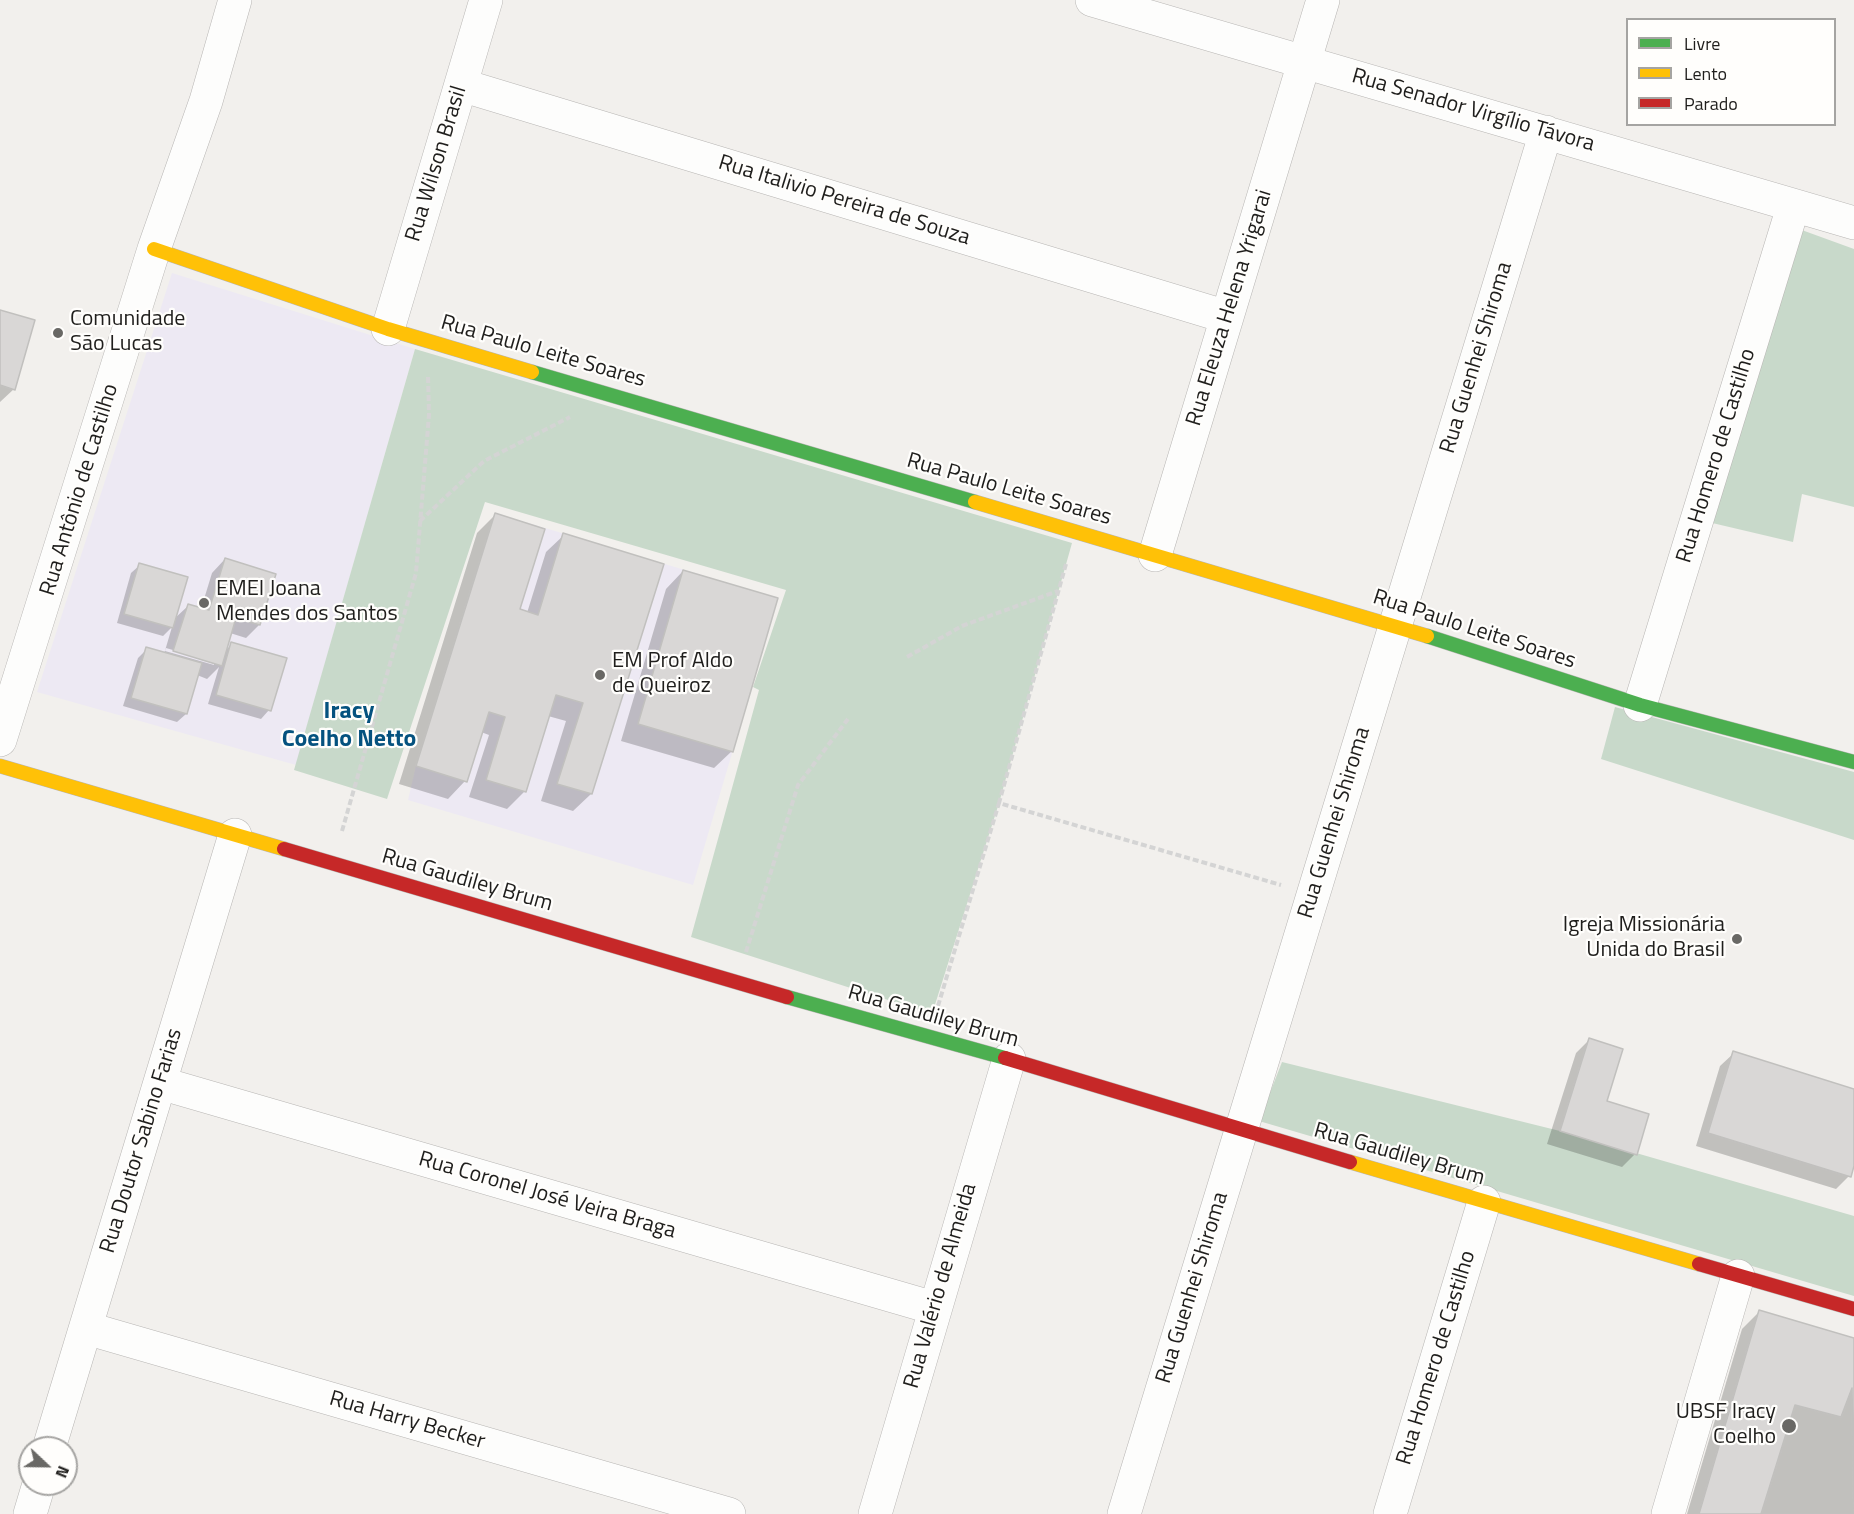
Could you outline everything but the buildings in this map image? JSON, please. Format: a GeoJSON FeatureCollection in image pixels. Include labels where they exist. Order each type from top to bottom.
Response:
{"type":"FeatureCollection","features":[{"type":"Feature","properties":{"kind":"street","name":"Rua Antônio de Castilho"},"geometry":{"type":"LineString","coordinates":[[0,740],[154,249],[206,101],[235,0]]}},
{"type":"Feature","properties":{"kind":"street","name":"Rua Wilson Brasil"},"geometry":{"type":"LineString","coordinates":[[388,329],[486,0]]}},
{"type":"Feature","properties":{"kind":"street","name":"Rua Senador Virgílio Távora"},"geometry":{"type":"LineString","coordinates":[[1092,0],[1854,223]]}},
{"type":"Feature","properties":{"kind":"street","name":"Rua Eleuza Helena Yrigarai"},"geometry":{"type":"LineString","coordinates":[[1155,555],[1323,0]]}},
{"type":"Feature","properties":{"kind":"street","name":"Rua Italivio Pereira de Souza"},"geometry":{"type":"LineString","coordinates":[[461,85],[1227,317]]}},
{"type":"Feature","properties":{"kind":"street","name":"Rua Guenhei Shiroma"},"geometry":{"type":"LineString","coordinates":[[1124,1514],[1546,132]]}},
{"type":"Feature","properties":{"kind":"street","name":"Rua Homero de Castilho"},"geometry":{"type":"LineString","coordinates":[[1640,705],[1793,207]]}},
{"type":"Feature","properties":{"kind":"street","name":"Rua Paulo Leite Soares"},"geometry":{"type":"LineString","coordinates":[[154,249],[388,329],[1396,626],[1640,705],[1854,762]]}},
{"type":"Feature","properties":{"kind":"street","name":"Rua Gaudiley Brum"},"geometry":{"type":"LineString","coordinates":[[0,766],[737,983],[1009,1059],[1240,1130],[1854,1309]]}},
{"type":"Feature","properties":{"kind":"street","name":"Rua Doutor Sabino Farias"},"geometry":{"type":"LineString","coordinates":[[54,1436],[235,835]]}},
{"type":"Feature","properties":{"kind":"street","name":"Rua Valério de Almeida"},"geometry":{"type":"LineString","coordinates":[[875,1514],[1009,1059]]}},
{"type":"Feature","properties":{"kind":"street","name":"Rua Coronel José Veira Braga"},"geometry":{"type":"LineString","coordinates":[[160,1083],[934,1308]]}},
{"type":"Feature","properties":{"kind":"street","name":"Rua Homero de Castilho"},"geometry":{"type":"LineString","coordinates":[[1390,1514],[1484,1202]]}},
{"type":"Feature","properties":{"kind":"street"},"geometry":{"type":"LineString","coordinates":[[1668,1514],[1738,1276]]}},
{"type":"Feature","properties":{"kind":"street","name":"Rua Harry Becker"},"geometry":{"type":"LineString","coordinates":[[86,1328],[729,1514]]}},
{"type":"Feature","properties":{"kind":"street"},"geometry":{"type":"LineString","coordinates":[[30,1514],[35,1496]]}},
{"type":"Feature","properties":{"kind":"path"},"geometry":{"type":"LineString","coordinates":[[333,864],[416,573],[429,415],[427,340]]}},
{"type":"Feature","properties":{"kind":"path"},"geometry":{"type":"LineString","coordinates":[[420,522],[484,461],[613,395]]}},
{"type":"Feature","properties":{"kind":"path"},"geometry":{"type":"LineString","coordinates":[[929,1037],[999,803],[1075,531]]}},
{"type":"Feature","properties":{"kind":"path"},"geometry":{"type":"LineString","coordinates":[[907,657],[962,626],[1058,591]]}},
{"type":"Feature","properties":{"kind":"path"},"geometry":{"type":"LineString","coordinates":[[737,983],[798,785],[848,719]]}},
{"type":"Feature","properties":{"kind":"path"},"geometry":{"type":"LineString","coordinates":[[999,803],[1313,894]]}},
{"type":"Feature","properties":{"kind":"shaded area","name":"EMEI Joana Mendes dos Santos"},"geometry":{"type":"Polygon","coordinates":[[[172,273],[415,349],[296,765],[37,692],[172,273]]]}},
{"type":"Feature","properties":{"kind":"shaded area","name":"EM Prof Aldo de Queiroz"},"geometry":{"type":"Polygon","coordinates":[[[495,513],[778,598],[693,885],[408,800],[416,766],[495,513]]]}},
{"type":"Feature","properties":{"kind":"green space"},"geometry":{"type":"Polygon","coordinates":[[[1799,229],[1854,249],[1854,507],[1802,494],[1793,542],[1708,522],[1799,229]]]}},
{"type":"Feature","properties":{"kind":"green space"},"geometry":{"type":"Polygon","coordinates":[[[415,349],[1072,543],[999,803],[932,1014],[691,937],[759,690],[753,687],[786,590],[485,502],[387,799],[294,770],[415,349]]]}},
{"type":"Feature","properties":{"kind":"green space"},"geometry":{"type":"Polygon","coordinates":[[[1615,707],[1854,772],[1854,840],[1601,759],[1615,707]]]}},
{"type":"Feature","properties":{"kind":"green space"},"geometry":{"type":"Polygon","coordinates":[[[1282,1062],[1560,1131],[1854,1216],[1854,1296],[1259,1121],[1282,1062]]]}},
{"type":"Feature","properties":{"kind":"traffic: fast"},"geometry":{"type":"LineString","coordinates":[[532,372],[975,502]]}},
{"type":"Feature","properties":{"kind":"traffic: fast"},"geometry":{"type":"LineString","coordinates":[[1427,636],[1640,705],[1854,762]]}},
{"type":"Feature","properties":{"kind":"traffic: fast"},"geometry":{"type":"LineString","coordinates":[[787,997],[1005,1058]]}},
{"type":"Feature","properties":{"kind":"traffic: slow"},"geometry":{"type":"LineString","coordinates":[[154,249],[388,329],[532,372]]}},
{"type":"Feature","properties":{"kind":"traffic: slow"},"geometry":{"type":"LineString","coordinates":[[975,502],[1427,636]]}},
{"type":"Feature","properties":{"kind":"traffic: slow"},"geometry":{"type":"LineString","coordinates":[[0,766],[284,849]]}},
{"type":"Feature","properties":{"kind":"traffic: slow"},"geometry":{"type":"LineString","coordinates":[[1350,1162],[1699,1264]]}},
{"type":"Feature","properties":{"kind":"traffic: jam"},"geometry":{"type":"LineString","coordinates":[[284,849],[787,997]]}},
{"type":"Feature","properties":{"kind":"traffic: jam"},"geometry":{"type":"LineString","coordinates":[[1005,1058],[1350,1162]]}},
{"type":"Feature","properties":{"kind":"traffic: jam"},"geometry":{"type":"LineString","coordinates":[[1699,1264],[1854,1309]]}},
{"type":"Feature","properties":{"kind":"place","name":"Comunidade São Lucas"},"geometry":{"type":"Point","coordinates":[58,333]}},
{"type":"Feature","properties":{"kind":"place","name":"EMEI Joana Mendes dos Santos"},"geometry":{"type":"Point","coordinates":[204,603]}},
{"type":"Feature","properties":{"kind":"place","name":"EM Prof Aldo de Queiroz"},"geometry":{"type":"Point","coordinates":[600,675]}},
{"type":"Feature","properties":{"kind":"place","name":"Igreja Missionária Unida do Brasil"},"geometry":{"type":"Point","coordinates":[1737,939]}},
{"type":"Feature","properties":{"kind":"place","name":"UBSF Iracy Coelho"},"geometry":{"type":"Point","coordinates":[1789,1426]}},
{"type":"Feature","properties":{"kind":"district","name":"Iracy Coelho Netto"},"geometry":{"type":"Point","coordinates":[349,726]}}]}
